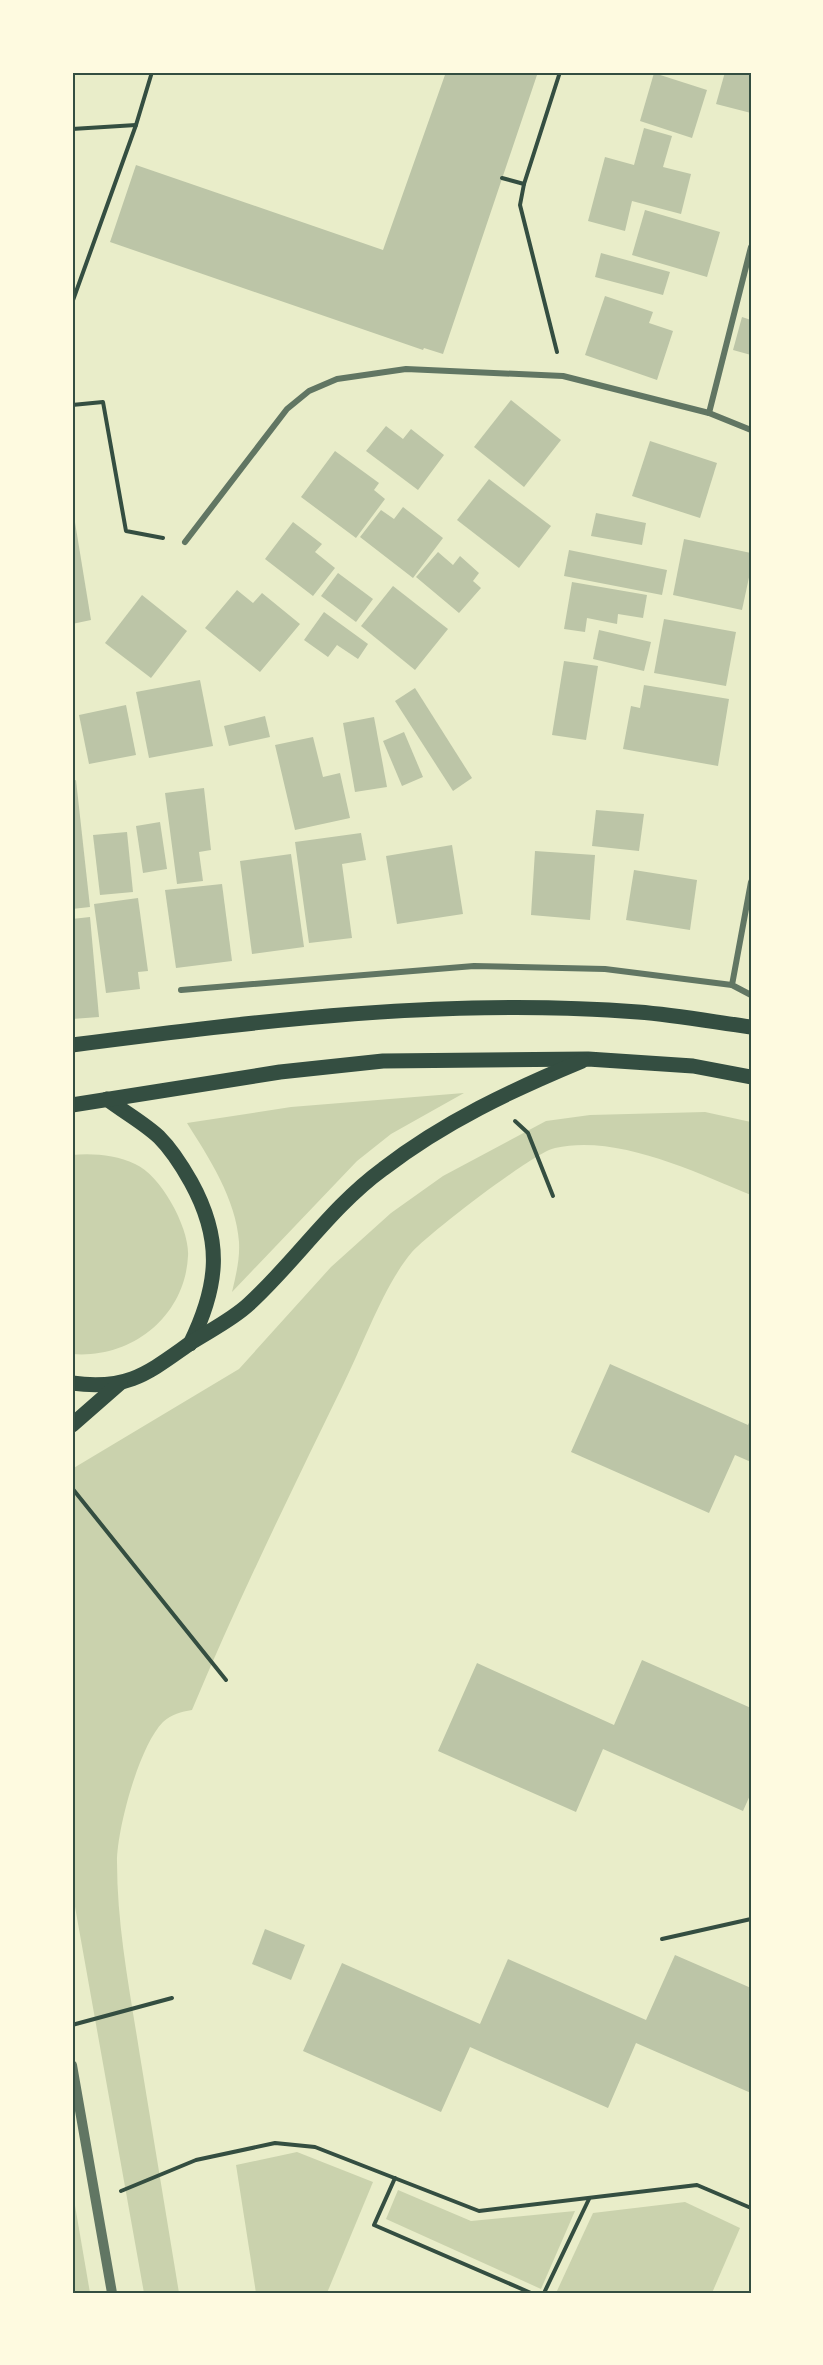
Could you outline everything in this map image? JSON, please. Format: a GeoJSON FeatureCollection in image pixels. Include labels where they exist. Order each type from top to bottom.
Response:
{"type":"FeatureCollection","features":[{"type":"Feature","properties":{"kind":"main road"},"geometry":{"type":"LineString","coordinates":[[72,1046],[293,1018],[485,1008],[639,1012],[751,1027]]}},
{"type":"Feature","properties":{"kind":"main road"},"geometry":{"type":"LineString","coordinates":[[72,1383],[120,1383],[147,1374],[248,1306],[336,1211],[382,1169],[449,1124],[502,1096],[588,1059]]}},
{"type":"Feature","properties":{"kind":"main road"},"geometry":{"type":"LineString","coordinates":[[72,1104],[280,1072],[383,1061],[588,1059],[693,1066],[751,1077]]}},
{"type":"Feature","properties":{"kind":"main road"},"geometry":{"type":"LineString","coordinates":[[107,1099],[159,1137],[181,1164],[210,1222],[214,1246],[213,1278],[203,1317],[190,1344]]}},
{"type":"Feature","properties":{"kind":"main road"},"geometry":{"type":"LineString","coordinates":[[72,1425],[120,1383]]}},
{"type":"Feature","properties":{"kind":"street"},"geometry":{"type":"LineString","coordinates":[[709,413],[751,248]]}},
{"type":"Feature","properties":{"kind":"street"},"geometry":{"type":"LineString","coordinates":[[185,542],[286,409],[309,391],[337,378],[406,369],[563,376],[709,413],[751,430]]}},
{"type":"Feature","properties":{"kind":"street"},"geometry":{"type":"LineString","coordinates":[[732,985],[751,882]]}},
{"type":"Feature","properties":{"kind":"street"},"geometry":{"type":"LineString","coordinates":[[181,990],[474,966],[605,969],[732,985],[751,995]]}},
{"type":"Feature","properties":{"kind":"street"},"geometry":{"type":"LineString","coordinates":[[72,2065],[112,2293]]}},
{"type":"Feature","properties":{"kind":"path"},"geometry":{"type":"LineString","coordinates":[[72,303],[136,125],[152,72]]}},
{"type":"Feature","properties":{"kind":"path"},"geometry":{"type":"LineString","coordinates":[[560,72],[524,184],[520,206],[563,376]]}},
{"type":"Feature","properties":{"kind":"path"},"geometry":{"type":"LineString","coordinates":[[72,129],[136,125]]}},
{"type":"Feature","properties":{"kind":"path"},"geometry":{"type":"LineString","coordinates":[[502,178],[524,184]]}},
{"type":"Feature","properties":{"kind":"path"},"geometry":{"type":"LineString","coordinates":[[72,405],[103,402],[126,531],[185,542]]}},
{"type":"Feature","properties":{"kind":"path"},"geometry":{"type":"LineString","coordinates":[[528,1133],[553,1196]]}},
{"type":"Feature","properties":{"kind":"path"},"geometry":{"type":"LineString","coordinates":[[72,1488],[226,1680]]}},
{"type":"Feature","properties":{"kind":"path"},"geometry":{"type":"LineString","coordinates":[[662,1940],[751,1919]]}},
{"type":"Feature","properties":{"kind":"path"},"geometry":{"type":"LineString","coordinates":[[72,2025],[172,1998]]}},
{"type":"Feature","properties":{"kind":"path"},"geometry":{"type":"LineString","coordinates":[[96,2200],[196,2160],[275,2143],[315,2147],[479,2211],[698,2186],[751,2208]]}},
{"type":"Feature","properties":{"kind":"path"},"geometry":{"type":"LineString","coordinates":[[395,2178],[374,2225],[531,2293]]}},
{"type":"Feature","properties":{"kind":"path"},"geometry":{"type":"LineString","coordinates":[[544,2293],[589,2198]]}},
{"type":"Feature","properties":{"kind":"green space"},"geometry":{"type":"Polygon","coordinates":[[[464,1093],[391,1134],[357,1161],[232,1292],[239,1248],[233,1210],[220,1180],[187,1123],[291,1107],[464,1093]]]}},
{"type":"Feature","properties":{"kind":"green space"},"geometry":{"type":"Polygon","coordinates":[[[705,1112],[751,1122],[751,1195],[681,1166],[629,1151],[604,1146],[579,1145],[555,1148],[526,1163],[505,1178],[459,1212],[412,1252],[392,1281],[374,1316],[351,1369],[246,1587],[192,1710],[177,1714],[163,1722],[146,1749],[125,1810],[118,1847],[118,1886],[128,1984],[179,2293],[144,2293],[72,1890],[72,1469],[239,1369],[331,1267],[391,1213],[443,1176],[546,1121],[590,1115],[705,1112]]]}},
{"type":"Feature","properties":{"kind":"green space"},"geometry":{"type":"Polygon","coordinates":[[[72,1155],[112,1157],[128,1161],[145,1170],[155,1179],[172,1204],[187,1245],[185,1278],[177,1298],[166,1315],[151,1330],[134,1341],[94,1354],[72,1354],[72,1155]]]}},
{"type":"Feature","properties":{"kind":"green space"},"geometry":{"type":"Polygon","coordinates":[[[297,2152],[373,2182],[327,2293],[256,2293],[236,2165],[297,2152]]]}},
{"type":"Feature","properties":{"kind":"green space"},"geometry":{"type":"Polygon","coordinates":[[[72,2188],[90,2293],[72,2293],[72,2188]]]}},
{"type":"Feature","properties":{"kind":"green space"},"geometry":{"type":"Polygon","coordinates":[[[398,2190],[471,2221],[575,2211],[541,2289],[386,2219],[398,2190]]]}},
{"type":"Feature","properties":{"kind":"green space"},"geometry":{"type":"Polygon","coordinates":[[[685,2202],[740,2228],[712,2293],[556,2293],[593,2213],[685,2202]]]}},
{"type":"Feature","properties":{"kind":"building"},"geometry":{"type":"Polygon","coordinates":[[[446,72],[538,72],[443,354],[424,348],[423,350],[110,242],[136,165],[383,250],[446,72]]]}},
{"type":"Feature","properties":{"kind":"building"},"geometry":{"type":"Polygon","coordinates":[[[725,72],[751,72],[751,113],[716,104],[725,72]]]}},
{"type":"Feature","properties":{"kind":"building"},"geometry":{"type":"Polygon","coordinates":[[[654,73],[707,90],[692,138],[640,121],[654,73]]]}},
{"type":"Feature","properties":{"kind":"building"},"geometry":{"type":"Polygon","coordinates":[[[644,128],[672,136],[663,167],[691,174],[681,214],[632,201],[625,231],[588,221],[605,157],[634,165],[644,128]]]}},
{"type":"Feature","properties":{"kind":"building"},"geometry":{"type":"Polygon","coordinates":[[[645,210],[720,232],[707,277],[632,255],[645,210]]]}},
{"type":"Feature","properties":{"kind":"building"},"geometry":{"type":"Polygon","coordinates":[[[601,253],[670,272],[663,295],[595,277],[601,253]]]}},
{"type":"Feature","properties":{"kind":"building"},"geometry":{"type":"Polygon","coordinates":[[[605,296],[653,312],[649,323],[673,331],[657,380],[585,355],[605,296]]]}},
{"type":"Feature","properties":{"kind":"building"},"geometry":{"type":"Polygon","coordinates":[[[742,317],[751,320],[751,355],[733,350],[742,317]]]}},
{"type":"Feature","properties":{"kind":"building"},"geometry":{"type":"Polygon","coordinates":[[[511,400],[561,440],[524,487],[474,447],[511,400]]]}},
{"type":"Feature","properties":{"kind":"building"},"geometry":{"type":"Polygon","coordinates":[[[386,426],[403,439],[411,429],[444,455],[418,490],[366,451],[386,426]]]}},
{"type":"Feature","properties":{"kind":"building"},"geometry":{"type":"Polygon","coordinates":[[[650,441],[717,463],[700,518],[632,496],[650,441]]]}},
{"type":"Feature","properties":{"kind":"building"},"geometry":{"type":"Polygon","coordinates":[[[335,451],[379,483],[374,490],[385,499],[356,538],[301,497],[335,451]]]}},
{"type":"Feature","properties":{"kind":"building"},"geometry":{"type":"Polygon","coordinates":[[[489,479],[551,526],[519,568],[457,520],[489,479]]]}},
{"type":"Feature","properties":{"kind":"building"},"geometry":{"type":"Polygon","coordinates":[[[72,504],[91,620],[72,624],[72,504]]]}},
{"type":"Feature","properties":{"kind":"building"},"geometry":{"type":"Polygon","coordinates":[[[403,507],[443,538],[413,578],[360,537],[381,510],[394,519],[403,507]]]}},
{"type":"Feature","properties":{"kind":"building"},"geometry":{"type":"Polygon","coordinates":[[[596,513],[646,523],[642,545],[591,536],[596,513]]]}},
{"type":"Feature","properties":{"kind":"building"},"geometry":{"type":"Polygon","coordinates":[[[293,522],[322,544],[315,552],[335,568],[313,596],[265,559],[293,522]]]}},
{"type":"Feature","properties":{"kind":"building"},"geometry":{"type":"Polygon","coordinates":[[[684,539],[751,553],[751,568],[742,610],[673,595],[684,539]]]}},
{"type":"Feature","properties":{"kind":"building"},"geometry":{"type":"Polygon","coordinates":[[[569,550],[667,570],[662,595],[564,576],[569,550]]]}},
{"type":"Feature","properties":{"kind":"building"},"geometry":{"type":"Polygon","coordinates":[[[438,552],[453,565],[460,556],[479,573],[473,581],[481,588],[459,613],[416,577],[438,552]]]}},
{"type":"Feature","properties":{"kind":"building"},"geometry":{"type":"Polygon","coordinates":[[[338,573],[373,599],[356,622],[321,596],[338,573]]]}},
{"type":"Feature","properties":{"kind":"building"},"geometry":{"type":"Polygon","coordinates":[[[572,582],[647,595],[643,618],[618,614],[617,624],[587,618],[585,632],[564,629],[572,582]]]}},
{"type":"Feature","properties":{"kind":"building"},"geometry":{"type":"Polygon","coordinates":[[[393,586],[448,629],[415,670],[361,626],[393,586]]]}},
{"type":"Feature","properties":{"kind":"building"},"geometry":{"type":"Polygon","coordinates":[[[237,590],[253,603],[262,593],[300,624],[260,672],[205,628],[237,590]]]}},
{"type":"Feature","properties":{"kind":"building"},"geometry":{"type":"Polygon","coordinates":[[[142,595],[187,631],[151,678],[105,643],[142,595]]]}},
{"type":"Feature","properties":{"kind":"building"},"geometry":{"type":"Polygon","coordinates":[[[324,612],[368,644],[358,659],[337,645],[328,657],[304,640],[324,612]]]}},
{"type":"Feature","properties":{"kind":"building"},"geometry":{"type":"Polygon","coordinates":[[[664,619],[736,632],[726,686],[654,673],[664,619]]]}},
{"type":"Feature","properties":{"kind":"building"},"geometry":{"type":"Polygon","coordinates":[[[599,630],[651,642],[644,671],[593,659],[599,630]]]}},
{"type":"Feature","properties":{"kind":"building"},"geometry":{"type":"Polygon","coordinates":[[[564,661],[598,666],[586,740],[552,735],[564,661]]]}},
{"type":"Feature","properties":{"kind":"building"},"geometry":{"type":"Polygon","coordinates":[[[200,680],[213,746],[149,758],[136,692],[200,680]]]}},
{"type":"Feature","properties":{"kind":"building"},"geometry":{"type":"Polygon","coordinates":[[[644,685],[729,699],[718,766],[623,749],[631,706],[640,708],[644,685]]]}},
{"type":"Feature","properties":{"kind":"building"},"geometry":{"type":"Polygon","coordinates":[[[415,688],[472,778],[453,791],[395,701],[415,688]]]}},
{"type":"Feature","properties":{"kind":"building"},"geometry":{"type":"Polygon","coordinates":[[[126,705],[136,755],[89,764],[79,715],[126,705]]]}},
{"type":"Feature","properties":{"kind":"building"},"geometry":{"type":"Polygon","coordinates":[[[265,716],[270,737],[229,746],[224,726],[265,716]]]}},
{"type":"Feature","properties":{"kind":"building"},"geometry":{"type":"Polygon","coordinates":[[[374,717],[387,787],[355,792],[343,723],[374,717]]]}},
{"type":"Feature","properties":{"kind":"building"},"geometry":{"type":"Polygon","coordinates":[[[404,732],[423,777],[402,786],[383,741],[404,732]]]}},
{"type":"Feature","properties":{"kind":"building"},"geometry":{"type":"Polygon","coordinates":[[[313,737],[323,777],[340,773],[350,818],[295,830],[275,745],[313,737]]]}},
{"type":"Feature","properties":{"kind":"building"},"geometry":{"type":"Polygon","coordinates":[[[76,780],[90,907],[72,909],[72,781],[76,780]]]}},
{"type":"Feature","properties":{"kind":"building"},"geometry":{"type":"Polygon","coordinates":[[[204,788],[211,850],[199,852],[203,881],[177,884],[165,793],[204,788]]]}},
{"type":"Feature","properties":{"kind":"building"},"geometry":{"type":"Polygon","coordinates":[[[596,810],[644,814],[639,851],[592,846],[596,810]]]}},
{"type":"Feature","properties":{"kind":"building"},"geometry":{"type":"Polygon","coordinates":[[[160,822],[167,869],[143,873],[136,826],[160,822]]]}},
{"type":"Feature","properties":{"kind":"building"},"geometry":{"type":"Polygon","coordinates":[[[127,832],[133,892],[100,895],[93,835],[127,832]]]}},
{"type":"Feature","properties":{"kind":"building"},"geometry":{"type":"Polygon","coordinates":[[[361,833],[366,860],[342,864],[352,938],[309,943],[295,842],[361,833]]]}},
{"type":"Feature","properties":{"kind":"building"},"geometry":{"type":"Polygon","coordinates":[[[452,845],[463,914],[397,924],[386,856],[452,845]]]}},
{"type":"Feature","properties":{"kind":"building"},"geometry":{"type":"Polygon","coordinates":[[[535,851],[595,855],[590,920],[531,915],[535,851]]]}},
{"type":"Feature","properties":{"kind":"building"},"geometry":{"type":"Polygon","coordinates":[[[291,854],[304,947],[252,954],[240,861],[291,854]]]}},
{"type":"Feature","properties":{"kind":"building"},"geometry":{"type":"Polygon","coordinates":[[[634,870],[697,880],[690,930],[626,920],[634,870]]]}},
{"type":"Feature","properties":{"kind":"building"},"geometry":{"type":"Polygon","coordinates":[[[222,884],[232,961],[176,968],[165,890],[222,884]]]}},
{"type":"Feature","properties":{"kind":"building"},"geometry":{"type":"Polygon","coordinates":[[[138,898],[148,971],[138,972],[140,989],[106,993],[94,904],[138,898]]]}},
{"type":"Feature","properties":{"kind":"building"},"geometry":{"type":"Polygon","coordinates":[[[90,917],[99,1017],[72,1019],[72,919],[90,917]]]}},
{"type":"Feature","properties":{"kind":"building"},"geometry":{"type":"Polygon","coordinates":[[[610,1364],[748,1425],[751,1418],[751,1462],[735,1455],[709,1513],[571,1452],[610,1364]]]}},
{"type":"Feature","properties":{"kind":"building"},"geometry":{"type":"Polygon","coordinates":[[[642,1660],[751,1708],[751,1793],[743,1811],[603,1749],[576,1812],[438,1751],[477,1663],[614,1725],[642,1660]]]}},
{"type":"Feature","properties":{"kind":"building"},"geometry":{"type":"Polygon","coordinates":[[[265,1929],[305,1945],[291,1980],[252,1964],[265,1929]]]}},
{"type":"Feature","properties":{"kind":"building"},"geometry":{"type":"Polygon","coordinates":[[[675,1955],[751,1988],[751,2093],[636,2043],[608,2108],[470,2047],[441,2112],[303,2051],[342,1963],[480,2024],[508,1959],[646,2020],[675,1955]]]}}]}
